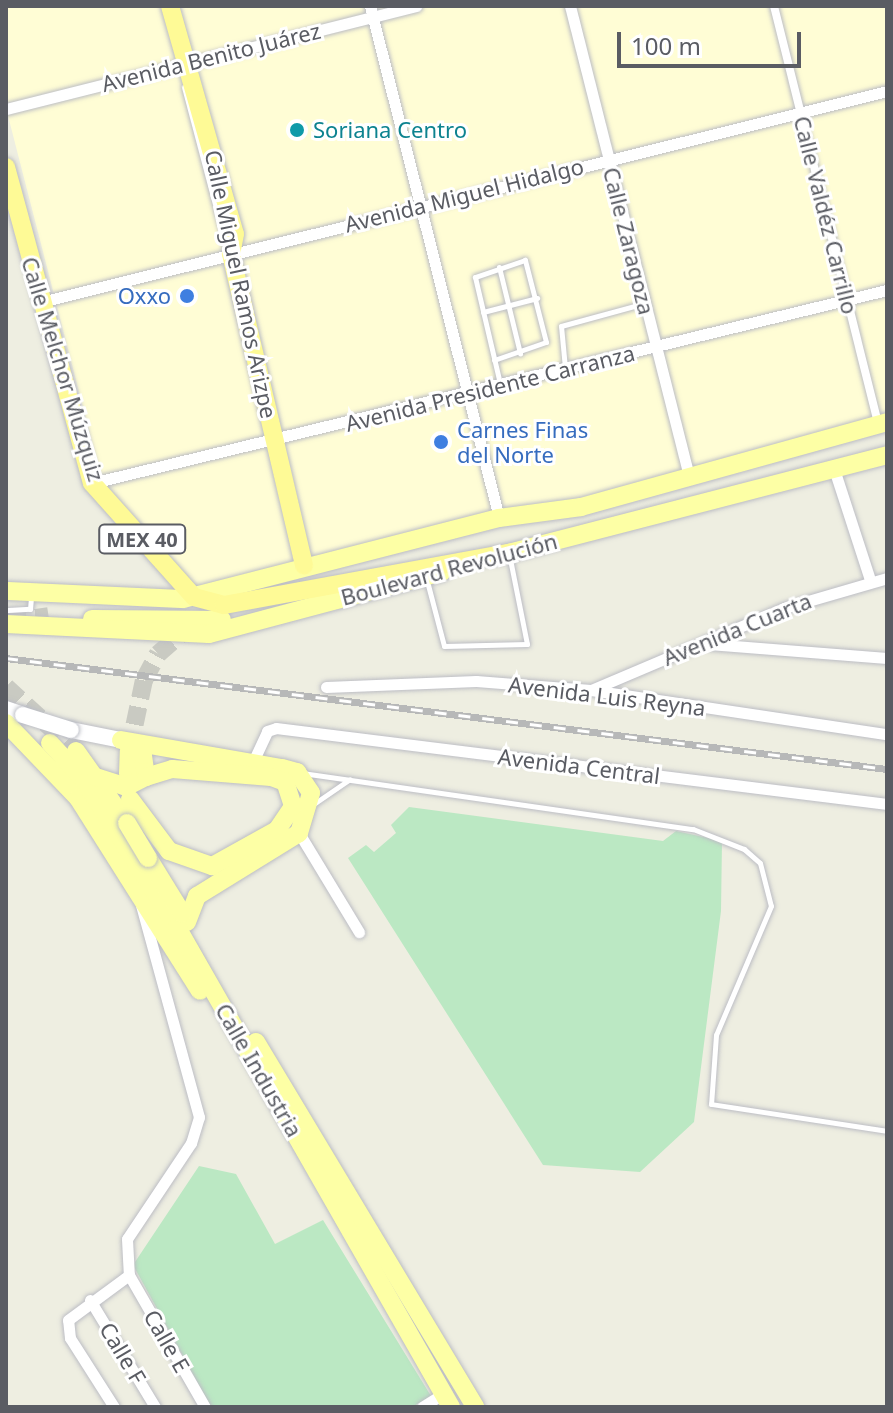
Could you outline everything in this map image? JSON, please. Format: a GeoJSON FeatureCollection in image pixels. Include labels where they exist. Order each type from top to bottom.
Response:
{"type":"FeatureCollection","features":[{"type":"Feature","properties":{"kind":"highway","name":"Calle Miguel Ramos Arizpe"},"geometry":{"type":"LineString","coordinates":[[170,6],[185,62],[194,74],[235,234],[231,254],[304,566]]}},
{"type":"Feature","properties":{"kind":"highway","name":"Calle Melchor Múzquiz"},"geometry":{"type":"LineString","coordinates":[[6,167],[92,483],[194,597]]}},
{"type":"Feature","properties":{"kind":"highway"},"geometry":{"type":"LineString","coordinates":[[194,597],[224,605],[512,552]]}},
{"type":"Feature","properties":{"kind":"main road"},"geometry":{"type":"LineString","coordinates":[[276,584],[581,507],[883,423]]}},
{"type":"Feature","properties":{"kind":"main road","name":"Boulevard Revolución"},"geometry":{"type":"LineString","coordinates":[[11,602],[29,626],[187,636],[887,455]]}},
{"type":"Feature","properties":{"kind":"main road"},"geometry":{"type":"LineString","coordinates":[[11,602],[194,597],[304,566],[499,518],[581,507]]}},
{"type":"Feature","properties":{"kind":"main road"},"geometry":{"type":"LineString","coordinates":[[49,616],[180,623],[295,610]]}},
{"type":"Feature","properties":{"kind":"main road"},"geometry":{"type":"LineString","coordinates":[[10,714],[125,746],[250,769],[285,782],[290,817],[263,841],[212,866],[169,851],[130,796],[140,858]]}},
{"type":"Feature","properties":{"kind":"main road"},"geometry":{"type":"LineString","coordinates":[[10,714],[47,758],[137,888],[333,1204]]}},
{"type":"Feature","properties":{"kind":"main road","name":"Calle Industria"},"geometry":{"type":"LineString","coordinates":[[50,743],[84,780],[187,922],[475,1407]]}},
{"type":"Feature","properties":{"kind":"main road"},"geometry":{"type":"LineString","coordinates":[[96,777],[126,787],[137,776],[143,755],[125,746]]}},
{"type":"Feature","properties":{"kind":"main road","name":"Calle Industria"},"geometry":{"type":"LineString","coordinates":[[76,751],[127,823],[140,858],[333,1204],[447,1400]]}},
{"type":"Feature","properties":{"kind":"main road"},"geometry":{"type":"LineString","coordinates":[[137,776],[172,769],[297,772],[313,805],[299,833],[197,896],[187,922]]}},
{"type":"Feature","properties":{"kind":"street","name":"Avenida Benito Juárez"},"geometry":{"type":"LineString","coordinates":[[6,109],[371,11],[416,6]]}},
{"type":"Feature","properties":{"kind":"street","name":"Calle Zaragoza"},"geometry":{"type":"LineString","coordinates":[[570,6],[689,476]]}},
{"type":"Feature","properties":{"kind":"street","name":"Calle Valdéz Carrillo"},"geometry":{"type":"LineString","coordinates":[[774,6],[847,298],[883,423]]}},
{"type":"Feature","properties":{"kind":"street"},"geometry":{"type":"LineString","coordinates":[[371,11],[499,518]]}},
{"type":"Feature","properties":{"kind":"street","name":"Avenida Miguel Hidalgo"},"geometry":{"type":"LineString","coordinates":[[41,302],[887,91]]}},
{"type":"Feature","properties":{"kind":"street","name":"Avenida Presidente Carranza"},"geometry":{"type":"LineString","coordinates":[[92,483],[275,442],[887,290]]}},
{"type":"Feature","properties":{"kind":"street"},"geometry":{"type":"LineString","coordinates":[[834,469],[870,580]]}},
{"type":"Feature","properties":{"kind":"street","name":"Avenida Cuarta"},"geometry":{"type":"LineString","coordinates":[[591,690],[870,580],[887,578]]}},
{"type":"Feature","properties":{"kind":"street"},"geometry":{"type":"LineString","coordinates":[[705,644],[887,658]]}},
{"type":"Feature","properties":{"kind":"street","name":"Avenida Luis Reyna"},"geometry":{"type":"LineString","coordinates":[[326,687],[476,681],[591,690],[887,734]]}},
{"type":"Feature","properties":{"kind":"street","name":"Avenida Central"},"geometry":{"type":"LineString","coordinates":[[250,769],[271,729],[887,804]]}},
{"type":"Feature","properties":{"kind":"street"},"geometry":{"type":"LineString","coordinates":[[299,833],[359,932]]}},
{"type":"Feature","properties":{"kind":"street"},"geometry":{"type":"LineString","coordinates":[[114,1407],[70,1338],[68,1320],[90,1300],[129,1275],[127,1239],[191,1143],[199,1117],[137,888]]}},
{"type":"Feature","properties":{"kind":"street","name":"Calle E"},"geometry":{"type":"LineString","coordinates":[[129,1275],[205,1407]]}},
{"type":"Feature","properties":{"kind":"street","name":"Calle F"},"geometry":{"type":"LineString","coordinates":[[90,1300],[155,1407]]}},
{"type":"Feature","properties":{"kind":"street"},"geometry":{"type":"LineString","coordinates":[[422,1407],[447,1400],[463,1388]]}},
{"type":"Feature","properties":{"kind":"lane"},"geometry":{"type":"LineString","coordinates":[[494,360],[546,342],[528,261],[499,267],[475,277],[494,360],[500,385]]}},
{"type":"Feature","properties":{"kind":"lane"},"geometry":{"type":"LineString","coordinates":[[499,267],[520,353]]}},
{"type":"Feature","properties":{"kind":"lane"},"geometry":{"type":"LineString","coordinates":[[483,312],[537,298]]}},
{"type":"Feature","properties":{"kind":"lane"},"geometry":{"type":"LineString","coordinates":[[565,369],[561,326],[645,303]]}},
{"type":"Feature","properties":{"kind":"lane"},"geometry":{"type":"LineString","coordinates":[[426,576],[444,646],[527,644],[508,570],[512,552]]}},
{"type":"Feature","properties":{"kind":"lane"},"geometry":{"type":"LineString","coordinates":[[297,772],[693,829],[744,849],[760,863],[771,906],[716,1035],[711,1104],[887,1131]]}},
{"type":"Feature","properties":{"kind":"lane"},"geometry":{"type":"LineString","coordinates":[[313,805],[351,778]]}},
{"type":"Feature","properties":{"kind":"shaded area"},"geometry":{"type":"Polygon","coordinates":[[[6,6],[887,6],[887,428],[191,603],[103,485],[6,108],[6,6]]]}},
{"type":"Feature","properties":{"kind":"green space"},"geometry":{"type":"Polygon","coordinates":[[[409,807],[663,841],[676,831],[722,841],[721,911],[694,1122],[640,1172],[543,1165],[348,858],[366,845],[374,852],[396,833],[391,825],[409,807]]]}},
{"type":"Feature","properties":{"kind":"green space"},"geometry":{"type":"Polygon","coordinates":[[[199,1166],[236,1174],[275,1244],[323,1220],[431,1396],[412,1407],[211,1407],[133,1265],[199,1166]]]}},
{"type":"Feature","properties":{"kind":"tunnel"},"geometry":{"type":"LineString","coordinates":[[9,622],[49,616]]}},
{"type":"Feature","properties":{"kind":"tunnel"},"geometry":{"type":"LineString","coordinates":[[129,751],[144,680],[158,654],[188,628]]}},
{"type":"Feature","properties":{"kind":"tunnel"},"geometry":{"type":"LineString","coordinates":[[6,687],[76,751]]}},
{"type":"Feature","properties":{"kind":"railway"},"geometry":{"type":"LineString","coordinates":[[6,658],[887,769]]}},
{"type":"Feature","properties":{"kind":"place","name":"Soriana Centro"},"geometry":{"type":"Point","coordinates":[297,130]}},
{"type":"Feature","properties":{"kind":"place","name":"Oxxo"},"geometry":{"type":"Point","coordinates":[187,296]}},
{"type":"Feature","properties":{"kind":"place","name":"Carnes Finas del Norte"},"geometry":{"type":"Point","coordinates":[441,442]}}]}
